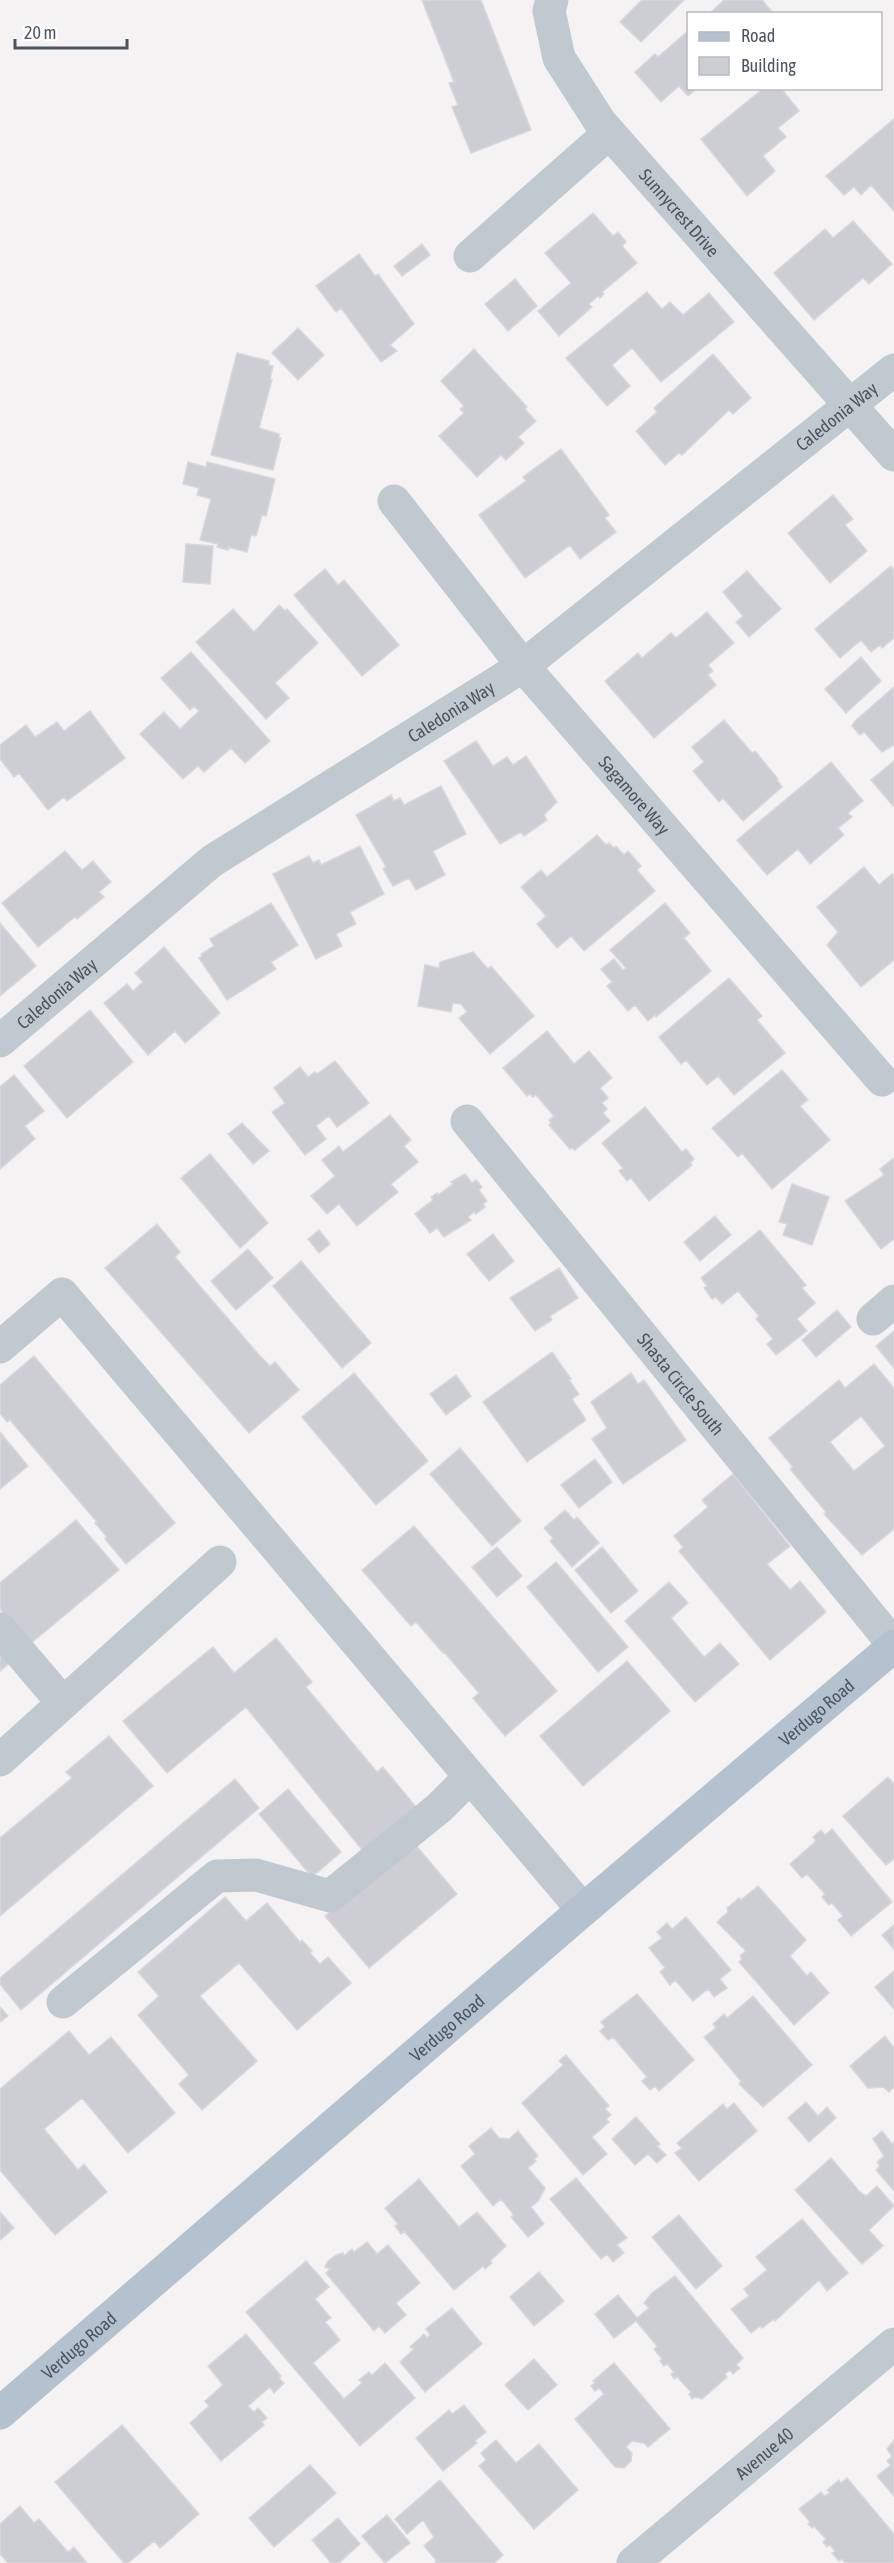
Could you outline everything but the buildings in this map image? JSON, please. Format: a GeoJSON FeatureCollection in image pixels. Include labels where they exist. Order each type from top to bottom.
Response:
{"type":"FeatureCollection","features":[{"type":"Feature","properties":{"kind":"main road","name":"Verdugo Road"},"geometry":{"type":"LineString","coordinates":[[0,2413],[583,1910],[894,1646]]}},
{"type":"Feature","properties":{"kind":"street","name":"Sunnycrest Drive"},"geometry":{"type":"LineString","coordinates":[[552,0],[549,11],[559,58],[600,122],[894,455]]}},
{"type":"Feature","properties":{"kind":"street"},"geometry":{"type":"LineString","coordinates":[[470,256],[609,133]]}},
{"type":"Feature","properties":{"kind":"street","name":"Caledonia Way"},"geometry":{"type":"LineString","coordinates":[[0,1041],[212,861],[523,666],[894,370]]}},
{"type":"Feature","properties":{"kind":"street","name":"Sagamore Way"},"geometry":{"type":"LineString","coordinates":[[394,501],[523,666],[882,1080]]}},
{"type":"Feature","properties":{"kind":"street","name":"Shasta Circle South"},"geometry":{"type":"LineString","coordinates":[[467,1121],[894,1646]]}},
{"type":"Feature","properties":{"kind":"street"},"geometry":{"type":"LineString","coordinates":[[0,1347],[62,1294],[583,1910]]}},
{"type":"Feature","properties":{"kind":"street"},"geometry":{"type":"LineString","coordinates":[[0,1760],[220,1562]]}},
{"type":"Feature","properties":{"kind":"street"},"geometry":{"type":"LineString","coordinates":[[0,1629],[63,1703]]}},
{"type":"Feature","properties":{"kind":"street"},"geometry":{"type":"LineString","coordinates":[[63,2002],[217,1876],[256,1875],[330,1896],[439,1808],[470,1776]]}},
{"type":"Feature","properties":{"kind":"street","name":"Avenue 40"},"geometry":{"type":"LineString","coordinates":[[633,2563],[894,2344]]}}]}
